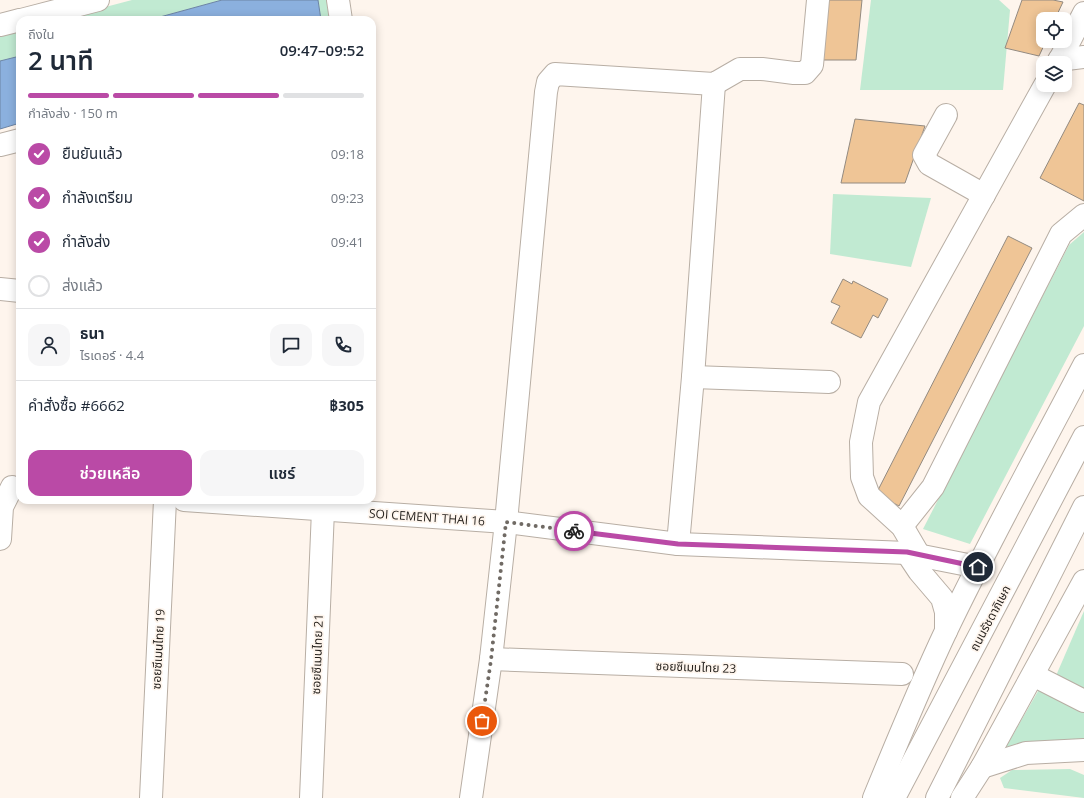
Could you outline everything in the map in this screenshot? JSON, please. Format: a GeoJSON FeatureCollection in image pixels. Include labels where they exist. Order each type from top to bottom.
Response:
{"type":"FeatureCollection","features":[{"type":"Feature","properties":{"kind":"street"},"geometry":{"type":"LineString","coordinates":[[36,16],[98,0]]}},
{"type":"Feature","properties":{"kind":"street"},"geometry":{"type":"LineString","coordinates":[[338,0],[340,16]]}},
{"type":"Feature","properties":{"kind":"street"},"geometry":{"type":"LineString","coordinates":[[471,798],[491,660],[506,522],[548,82],[555,74],[714,84],[740,69],[762,69],[805,73],[812,65],[818,0]]}},
{"type":"Feature","properties":{"kind":"street"},"geometry":{"type":"LineString","coordinates":[[1061,56],[1084,13]]}},
{"type":"Feature","properties":{"kind":"street"},"geometry":{"type":"LineString","coordinates":[[0,25],[16,21]]}},
{"type":"Feature","properties":{"kind":"street"},"geometry":{"type":"LineString","coordinates":[[1072,59],[1084,57]]}},
{"type":"Feature","properties":{"kind":"street"},"geometry":{"type":"LineString","coordinates":[[678,544],[693,376],[714,84]]}},
{"type":"Feature","properties":{"kind":"street"},"geometry":{"type":"LineString","coordinates":[[946,631],[946,612],[942,598],[919,571],[902,526],[869,496],[862,477],[861,442],[869,402],[1041,92]]}},
{"type":"Feature","properties":{"kind":"street"},"geometry":{"type":"LineString","coordinates":[[946,116],[924,155],[929,164],[984,195]]}},
{"type":"Feature","properties":{"kind":"street"},"geometry":{"type":"LineString","coordinates":[[0,145],[16,141]]}},
{"type":"Feature","properties":{"kind":"street"},"geometry":{"type":"LineString","coordinates":[[902,526],[933,487],[1062,234],[1084,215]]}},
{"type":"Feature","properties":{"kind":"street"},"geometry":{"type":"LineString","coordinates":[[0,289],[16,290]]}},
{"type":"Feature","properties":{"kind":"street"},"geometry":{"type":"LineString","coordinates":[[874,798],[914,701],[946,631],[1084,365]]}},
{"type":"Feature","properties":{"kind":"street"},"geometry":{"type":"LineString","coordinates":[[693,376],[829,382]]}},
{"type":"Feature","properties":{"kind":"street","name":"ถนนรัชดาภิเษก"},"geometry":{"type":"LineString","coordinates":[[894,798],[1084,437]]}},
{"type":"Feature","properties":{"kind":"street"},"geometry":{"type":"LineString","coordinates":[[0,539],[2,507],[11,487]]}},
{"type":"Feature","properties":{"kind":"street","name":"ซอยซีเมนไทย 19"},"geometry":{"type":"LineString","coordinates":[[151,798],[165,504]]}},
{"type":"Feature","properties":{"kind":"street","name":"SOI CEMENT THAI 16"},"geometry":{"type":"LineString","coordinates":[[240,504],[506,522],[678,544],[913,554],[978,567]]}},
{"type":"Feature","properties":{"kind":"street"},"geometry":{"type":"LineString","coordinates":[[937,798],[1084,507]]}},
{"type":"Feature","properties":{"kind":"street","name":"ซอยซีเมนไทย 21"},"geometry":{"type":"LineString","coordinates":[[311,798],[323,510]]}},
{"type":"Feature","properties":{"kind":"street"},"geometry":{"type":"LineString","coordinates":[[962,798],[982,767],[1084,581]]}},
{"type":"Feature","properties":{"kind":"street","name":"ซอยซีเมนไทย 23"},"geometry":{"type":"LineString","coordinates":[[491,660],[902,674]]}},
{"type":"Feature","properties":{"kind":"street"},"geometry":{"type":"LineString","coordinates":[[1033,676],[1084,701]]}},
{"type":"Feature","properties":{"kind":"street"},"geometry":{"type":"LineString","coordinates":[[982,767],[1026,753],[1084,750]]}},
{"type":"Feature","properties":{"kind":"green space"},"geometry":{"type":"Polygon","coordinates":[[[132,0],[222,0],[164,16],[71,16],[132,0]]]}},
{"type":"Feature","properties":{"kind":"green space"},"geometry":{"type":"Polygon","coordinates":[[[318,0],[327,0],[329,16],[320,16],[318,0]]]}},
{"type":"Feature","properties":{"kind":"green space"},"geometry":{"type":"Polygon","coordinates":[[[871,0],[999,0],[1010,10],[1003,90],[860,90],[871,0]]]}},
{"type":"Feature","properties":{"kind":"green space"},"geometry":{"type":"Polygon","coordinates":[[[16,31],[16,57],[0,61],[0,35],[16,31]]]}},
{"type":"Feature","properties":{"kind":"green space"},"geometry":{"type":"Polygon","coordinates":[[[833,194],[931,198],[911,267],[830,254],[833,194]]]}},
{"type":"Feature","properties":{"kind":"green space"},"geometry":{"type":"Polygon","coordinates":[[[1084,232],[1084,326],[970,544],[923,529],[1069,245],[1084,232]]]}},
{"type":"Feature","properties":{"kind":"green space"},"geometry":{"type":"Polygon","coordinates":[[[1084,611],[1084,692],[1055,678],[1084,611]]]}},
{"type":"Feature","properties":{"kind":"green space"},"geometry":{"type":"Polygon","coordinates":[[[1041,686],[1084,709],[1084,745],[1060,742],[1006,747],[1041,686]]]}},
{"type":"Feature","properties":{"kind":"green space"},"geometry":{"type":"Polygon","coordinates":[[[1070,769],[1084,775],[1084,798],[1004,788],[1000,778],[1012,770],[1070,769]]]}},
{"type":"Feature","properties":{"kind":"water"},"geometry":{"type":"Polygon","coordinates":[[[222,0],[318,0],[320,16],[164,16],[222,0]]]}},
{"type":"Feature","properties":{"kind":"water"},"geometry":{"type":"Polygon","coordinates":[[[16,57],[16,124],[0,129],[0,61],[16,57]]]}},
{"type":"Feature","properties":{"kind":"building"},"geometry":{"type":"Polygon","coordinates":[[[828,0],[862,0],[856,60],[821,60],[828,0]]]}},
{"type":"Feature","properties":{"kind":"building"},"geometry":{"type":"Polygon","coordinates":[[[1022,0],[1053,0],[1063,2],[1058,12],[1036,12],[1036,48],[1043,48],[1039,56],[1005,48],[1022,0]]]}},
{"type":"Feature","properties":{"kind":"building"},"geometry":{"type":"Polygon","coordinates":[[[1079,103],[1084,105],[1084,201],[1040,178],[1079,103]]]}},
{"type":"Feature","properties":{"kind":"building"},"geometry":{"type":"Polygon","coordinates":[[[855,119],[925,126],[905,183],[841,183],[855,119]]]}},
{"type":"Feature","properties":{"kind":"building"},"geometry":{"type":"Polygon","coordinates":[[[1008,236],[1032,248],[899,506],[876,494],[1008,236]]]}},
{"type":"Feature","properties":{"kind":"building"},"geometry":{"type":"Polygon","coordinates":[[[843,279],[852,284],[853,281],[888,299],[878,318],[873,315],[861,338],[831,323],[840,306],[831,302],[843,279]]]}},
{"type":"Feature","properties":{"kind":"way so far"},"geometry":{"type":"LineString","coordinates":[[482,721],[491,660],[506,522],[574,531]]}},
{"type":"Feature","properties":{"kind":"route"},"geometry":{"type":"LineString","coordinates":[[574,531],[678,544],[907,552],[978,567]]}}]}
